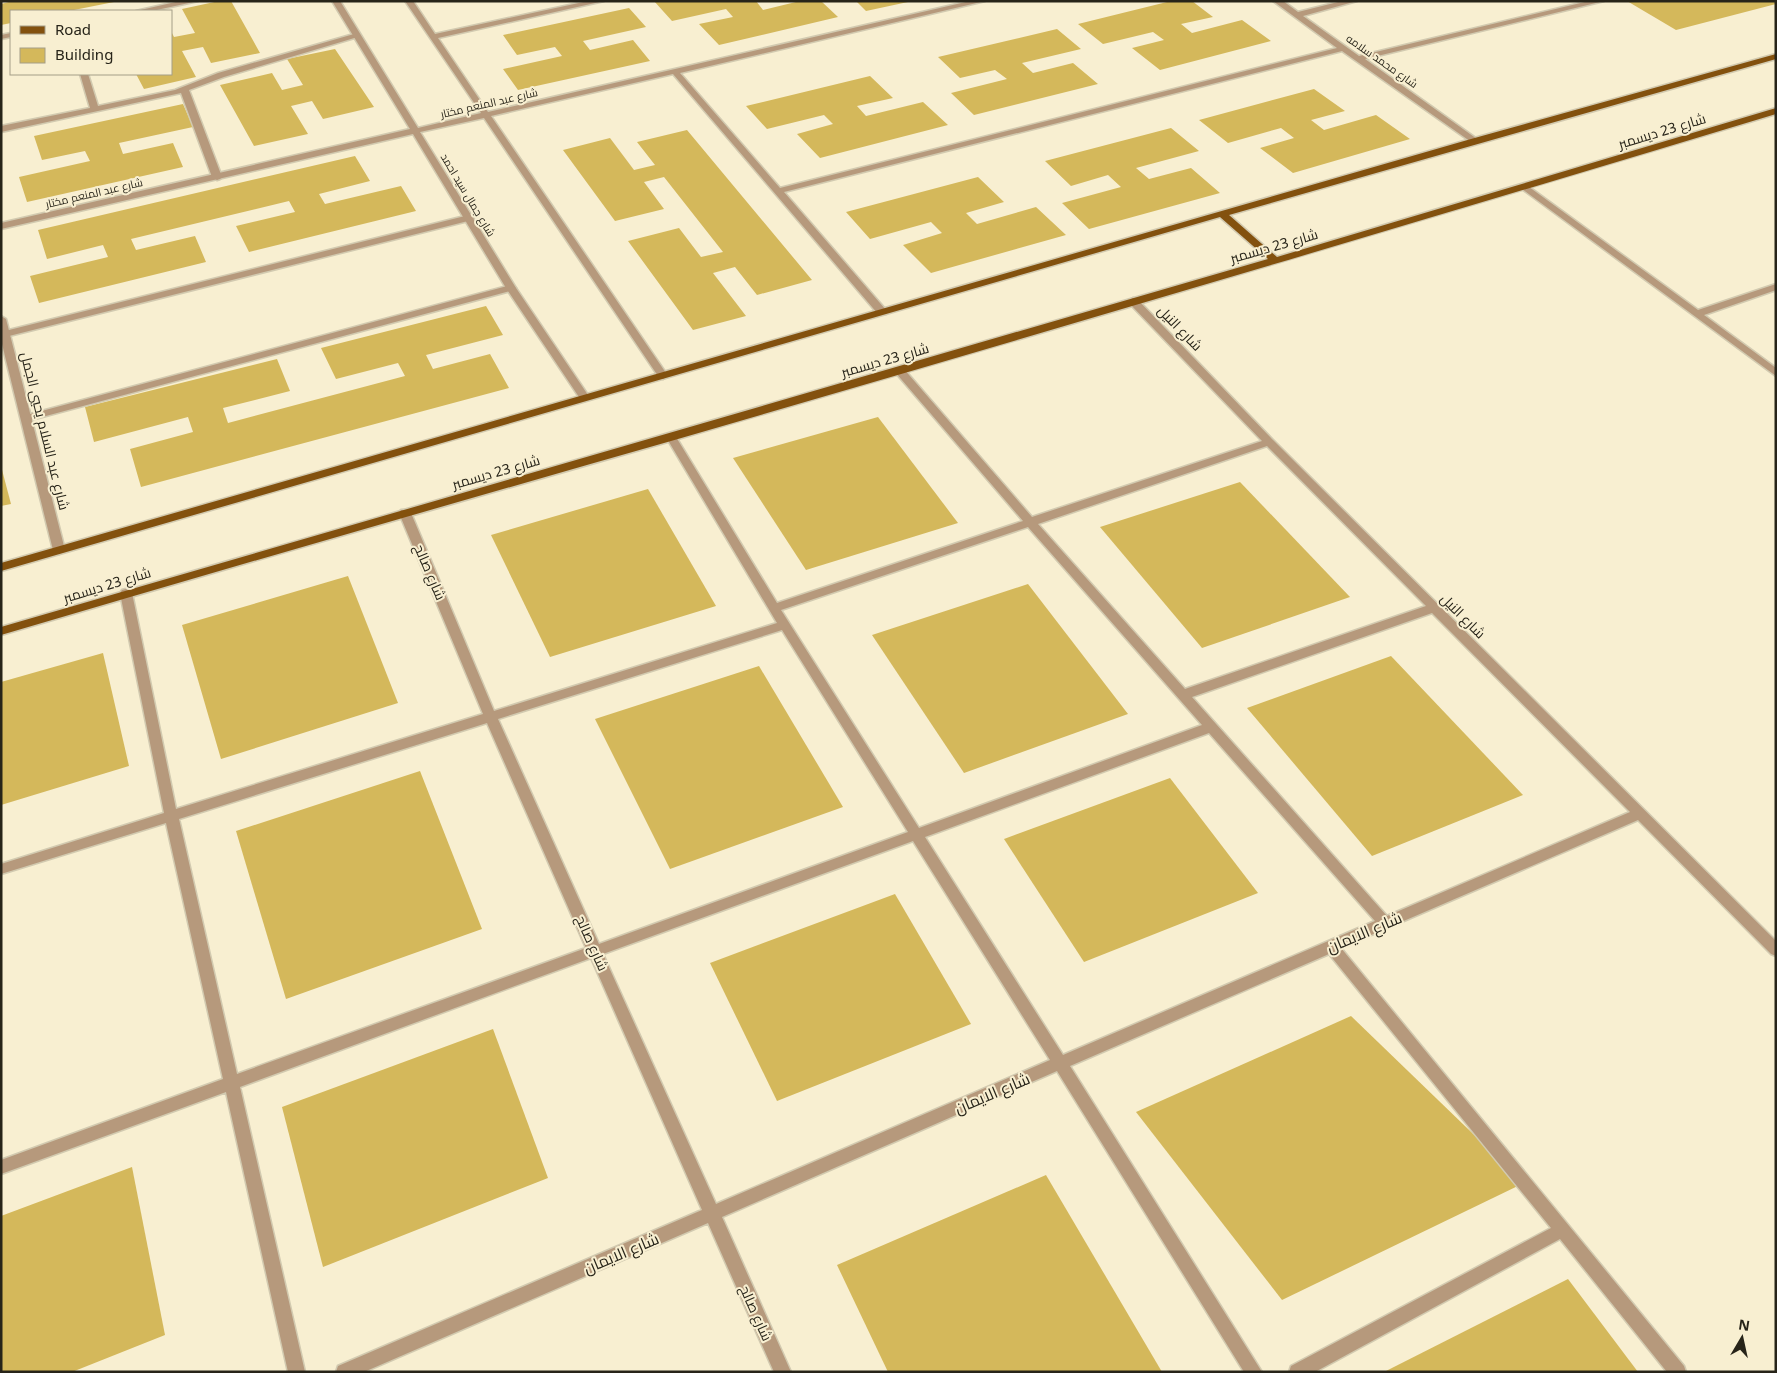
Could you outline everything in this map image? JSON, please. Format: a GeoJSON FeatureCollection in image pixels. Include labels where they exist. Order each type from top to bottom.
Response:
{"type":"FeatureCollection","features":[{"type":"Feature","properties":{"kind":"main road"},"geometry":{"type":"LineString","coordinates":[[1,567],[1474,141],[1776,56]]}},
{"type":"Feature","properties":{"kind":"main road","name":"شارع 23 ديسمبر"},"geometry":{"type":"LineString","coordinates":[[1,631],[126,593],[1525,187],[1776,111]]}},
{"type":"Feature","properties":{"kind":"main road"},"geometry":{"type":"LineString","coordinates":[[1222,214],[1275,260]]}},
{"type":"Feature","properties":{"kind":"street"},"geometry":{"type":"LineString","coordinates":[[148,5],[194,1]]}},
{"type":"Feature","properties":{"kind":"street","name":"شارع جمال سيد احمد"},"geometry":{"type":"LineString","coordinates":[[336,1],[511,288],[585,398]]}},
{"type":"Feature","properties":{"kind":"street"},"geometry":{"type":"LineString","coordinates":[[409,1],[663,376]]}},
{"type":"Feature","properties":{"kind":"street"},"geometry":{"type":"LineString","coordinates":[[433,37],[600,1]]}},
{"type":"Feature","properties":{"kind":"street","name":"شارع عبد المنعم مختار"},"geometry":{"type":"LineString","coordinates":[[1,226],[981,1]]}},
{"type":"Feature","properties":{"kind":"street","name":"شارع محمد سلامه"},"geometry":{"type":"LineString","coordinates":[[1277,1],[1360,58],[1474,141]]}},
{"type":"Feature","properties":{"kind":"street"},"geometry":{"type":"LineString","coordinates":[[1296,15],[1353,1]]}},
{"type":"Feature","properties":{"kind":"street"},"geometry":{"type":"LineString","coordinates":[[1360,58],[1600,1]]}},
{"type":"Feature","properties":{"kind":"street"},"geometry":{"type":"LineString","coordinates":[[1,129],[95,110],[184,89],[220,75],[358,36]]}},
{"type":"Feature","properties":{"kind":"street"},"geometry":{"type":"LineString","coordinates":[[777,191],[1345,48]]}},
{"type":"Feature","properties":{"kind":"street"},"geometry":{"type":"LineString","coordinates":[[675,72],[882,312]]}},
{"type":"Feature","properties":{"kind":"street"},"geometry":{"type":"LineString","coordinates":[[84,75],[95,110]]}},
{"type":"Feature","properties":{"kind":"street"},"geometry":{"type":"LineString","coordinates":[[184,89],[217,177]]}},
{"type":"Feature","properties":{"kind":"street"},"geometry":{"type":"LineString","coordinates":[[1525,187],[1776,373]]}},
{"type":"Feature","properties":{"kind":"street"},"geometry":{"type":"LineString","coordinates":[[5,334],[468,218]]}},
{"type":"Feature","properties":{"kind":"street"},"geometry":{"type":"LineString","coordinates":[[1696,314],[1776,287]]}},
{"type":"Feature","properties":{"kind":"street"},"geometry":{"type":"LineString","coordinates":[[27,418],[511,288]]}},
{"type":"Feature","properties":{"kind":"street","name":"شارع النيل"},"geometry":{"type":"LineString","coordinates":[[1133,300],[1269,442],[1776,950]]}},
{"type":"Feature","properties":{"kind":"street","name":"شارع عبد السلام يحيي الجمل"},"geometry":{"type":"LineString","coordinates":[[1,319],[59,550]]}},
{"type":"Feature","properties":{"kind":"street"},"geometry":{"type":"LineString","coordinates":[[899,370],[1030,522],[1385,923]]}},
{"type":"Feature","properties":{"kind":"street"},"geometry":{"type":"LineString","coordinates":[[671,436],[784,625],[1254,1372]]}},
{"type":"Feature","properties":{"kind":"street"},"geometry":{"type":"LineString","coordinates":[[774,608],[1269,442]]}},
{"type":"Feature","properties":{"kind":"street","name":"شارع صالح"},"geometry":{"type":"LineString","coordinates":[[404,513],[490,716],[783,1372]]}},
{"type":"Feature","properties":{"kind":"street"},"geometry":{"type":"LineString","coordinates":[[126,593],[171,815],[296,1372]]}},
{"type":"Feature","properties":{"kind":"street"},"geometry":{"type":"LineString","coordinates":[[1183,695],[1434,608]]}},
{"type":"Feature","properties":{"kind":"street"},"geometry":{"type":"LineString","coordinates":[[1,869],[784,625]]}},
{"type":"Feature","properties":{"kind":"street"},"geometry":{"type":"LineString","coordinates":[[1,1167],[1211,727]]}},
{"type":"Feature","properties":{"kind":"street","name":"شارع الايمان"},"geometry":{"type":"LineString","coordinates":[[344,1372],[1640,813]]}},
{"type":"Feature","properties":{"kind":"street"},"geometry":{"type":"LineString","coordinates":[[1331,946],[1678,1372]]}},
{"type":"Feature","properties":{"kind":"street"},"geometry":{"type":"LineString","coordinates":[[1298,1372],[1562,1230]]}},
{"type":"Feature","properties":{"kind":"building"},"geometry":{"type":"Polygon","coordinates":[[[13,1],[114,1],[74,10],[10,10],[10,23],[1,25],[1,4],[13,1]]]}},
{"type":"Feature","properties":{"kind":"building"},"geometry":{"type":"Polygon","coordinates":[[[219,1],[231,1],[260,53],[211,63],[203,47],[182,51],[196,77],[144,89],[137,75],[172,75],[172,33],[174,37],[195,33],[182,9],[219,1]]]}},
{"type":"Feature","properties":{"kind":"building"},"geometry":{"type":"Polygon","coordinates":[[[654,1],[756,1],[763,10],[800,1],[821,1],[838,17],[719,45],[699,24],[733,17],[726,9],[672,21],[654,1]]]}},
{"type":"Feature","properties":{"kind":"building"},"geometry":{"type":"Polygon","coordinates":[[[856,1],[908,1],[908,2],[866,11],[856,1]]]}},
{"type":"Feature","properties":{"kind":"building"},"geometry":{"type":"Polygon","coordinates":[[[1171,1],[1192,1],[1213,17],[1181,24],[1192,33],[1242,20],[1271,41],[1160,70],[1132,48],[1164,40],[1153,32],[1103,44],[1078,24],[1171,1]]]}},
{"type":"Feature","properties":{"kind":"building"},"geometry":{"type":"Polygon","coordinates":[[[1627,1],[1776,1],[1776,4],[1676,30],[1627,1]]]}},
{"type":"Feature","properties":{"kind":"building"},"geometry":{"type":"Polygon","coordinates":[[[629,8],[646,27],[583,41],[590,50],[633,40],[650,61],[518,90],[503,69],[562,56],[555,47],[517,55],[503,35],[629,8]]]}},
{"type":"Feature","properties":{"kind":"building"},"geometry":{"type":"Polygon","coordinates":[[[1057,29],[1081,49],[1022,63],[1033,73],[1073,63],[1098,84],[974,115],[951,93],[1007,79],[995,70],[960,78],[938,57],[1057,29]]]}},
{"type":"Feature","properties":{"kind":"building"},"geometry":{"type":"Polygon","coordinates":[[[335,49],[374,107],[323,119],[312,101],[291,106],[308,134],[254,146],[220,85],[272,73],[282,90],[303,85],[287,59],[335,49]]]}},
{"type":"Feature","properties":{"kind":"building"},"geometry":{"type":"Polygon","coordinates":[[[870,76],[893,98],[857,106],[866,116],[923,102],[948,125],[820,158],[797,134],[833,124],[824,115],[767,129],[746,106],[870,76]]]}},
{"type":"Feature","properties":{"kind":"building"},"geometry":{"type":"Polygon","coordinates":[[[1314,89],[1345,111],[1311,120],[1324,130],[1376,115],[1410,139],[1293,173],[1260,148],[1294,138],[1281,128],[1228,143],[1199,120],[1314,89]]]}},
{"type":"Feature","properties":{"kind":"building"},"geometry":{"type":"Polygon","coordinates":[[[183,104],[193,127],[119,143],[123,154],[173,143],[183,167],[27,202],[19,177],[90,161],[85,151],[42,160],[34,136],[183,104]]]}},
{"type":"Feature","properties":{"kind":"building"},"geometry":{"type":"Polygon","coordinates":[[[1171,128],[1199,151],[1136,168],[1149,179],[1191,168],[1220,193],[1089,229],[1062,203],[1121,187],[1108,175],[1071,186],[1045,161],[1171,128]]]}},
{"type":"Feature","properties":{"kind":"building"},"geometry":{"type":"Polygon","coordinates":[[[687,130],[812,280],[757,295],[735,267],[713,273],[746,316],[693,330],[628,241],[679,228],[701,257],[723,252],[664,177],[644,182],[664,209],[615,221],[563,150],[610,138],[634,170],[655,165],[637,142],[687,130]]]}},
{"type":"Feature","properties":{"kind":"building"},"geometry":{"type":"Polygon","coordinates":[[[355,156],[370,181],[319,194],[325,204],[401,186],[416,211],[249,252],[236,226],[295,212],[289,201],[131,239],[136,250],[195,236],[206,262],[39,303],[30,276],[108,257],[103,245],[47,259],[38,230],[355,156]]]}},
{"type":"Feature","properties":{"kind":"building"},"geometry":{"type":"Polygon","coordinates":[[[978,177],[1004,202],[966,213],[977,224],[1036,207],[1066,235],[931,273],[903,245],[942,233],[931,222],[870,239],[846,212],[978,177]]]}},
{"type":"Feature","properties":{"kind":"building"},"geometry":{"type":"Polygon","coordinates":[[[486,306],[503,335],[426,355],[433,369],[490,354],[509,388],[141,487],[130,449],[193,432],[188,417],[94,442],[85,407],[277,359],[290,391],[223,408],[228,423],[405,376],[398,363],[336,379],[321,348],[486,306]]]}},
{"type":"Feature","properties":{"kind":"building"},"geometry":{"type":"Polygon","coordinates":[[[878,417],[958,523],[806,570],[733,458],[878,417]]]}},
{"type":"Feature","properties":{"kind":"building"},"geometry":{"type":"Polygon","coordinates":[[[1,466],[11,504],[1,506],[1,466]]]}},
{"type":"Feature","properties":{"kind":"building"},"geometry":{"type":"Polygon","coordinates":[[[1240,482],[1350,597],[1202,648],[1100,527],[1240,482]]]}},
{"type":"Feature","properties":{"kind":"building"},"geometry":{"type":"Polygon","coordinates":[[[648,489],[716,606],[550,657],[491,535],[648,489]]]}},
{"type":"Feature","properties":{"kind":"building"},"geometry":{"type":"Polygon","coordinates":[[[348,576],[398,703],[221,759],[182,625],[348,576]]]}},
{"type":"Feature","properties":{"kind":"building"},"geometry":{"type":"Polygon","coordinates":[[[1028,584],[1128,714],[964,773],[872,635],[1028,584]]]}},
{"type":"Feature","properties":{"kind":"building"},"geometry":{"type":"Polygon","coordinates":[[[103,653],[129,766],[1,805],[1,682],[103,653]]]}},
{"type":"Feature","properties":{"kind":"building"},"geometry":{"type":"Polygon","coordinates":[[[1391,656],[1523,795],[1372,856],[1247,708],[1391,656]]]}},
{"type":"Feature","properties":{"kind":"building"},"geometry":{"type":"Polygon","coordinates":[[[759,666],[843,807],[670,869],[595,719],[759,666]]]}},
{"type":"Feature","properties":{"kind":"building"},"geometry":{"type":"Polygon","coordinates":[[[420,771],[482,929],[286,999],[236,831],[420,771]]]}},
{"type":"Feature","properties":{"kind":"building"},"geometry":{"type":"Polygon","coordinates":[[[1170,778],[1258,893],[1084,962],[1004,839],[1170,778]]]}},
{"type":"Feature","properties":{"kind":"building"},"geometry":{"type":"Polygon","coordinates":[[[895,894],[971,1024],[777,1101],[710,963],[895,894]]]}},
{"type":"Feature","properties":{"kind":"building"},"geometry":{"type":"Polygon","coordinates":[[[1351,1016],[1524,1183],[1282,1300],[1136,1112],[1351,1016]]]}},
{"type":"Feature","properties":{"kind":"building"},"geometry":{"type":"Polygon","coordinates":[[[493,1029],[548,1178],[323,1267],[282,1107],[493,1029]]]}},
{"type":"Feature","properties":{"kind":"building"},"geometry":{"type":"Polygon","coordinates":[[[132,1167],[165,1335],[72,1372],[1,1372],[1,1216],[132,1167]]]}},
{"type":"Feature","properties":{"kind":"building"},"geometry":{"type":"Polygon","coordinates":[[[1046,1175],[1162,1372],[888,1372],[837,1265],[1046,1175]]]}},
{"type":"Feature","properties":{"kind":"building"},"geometry":{"type":"Polygon","coordinates":[[[1568,1279],[1638,1372],[1384,1372],[1568,1279]]]}}]}
